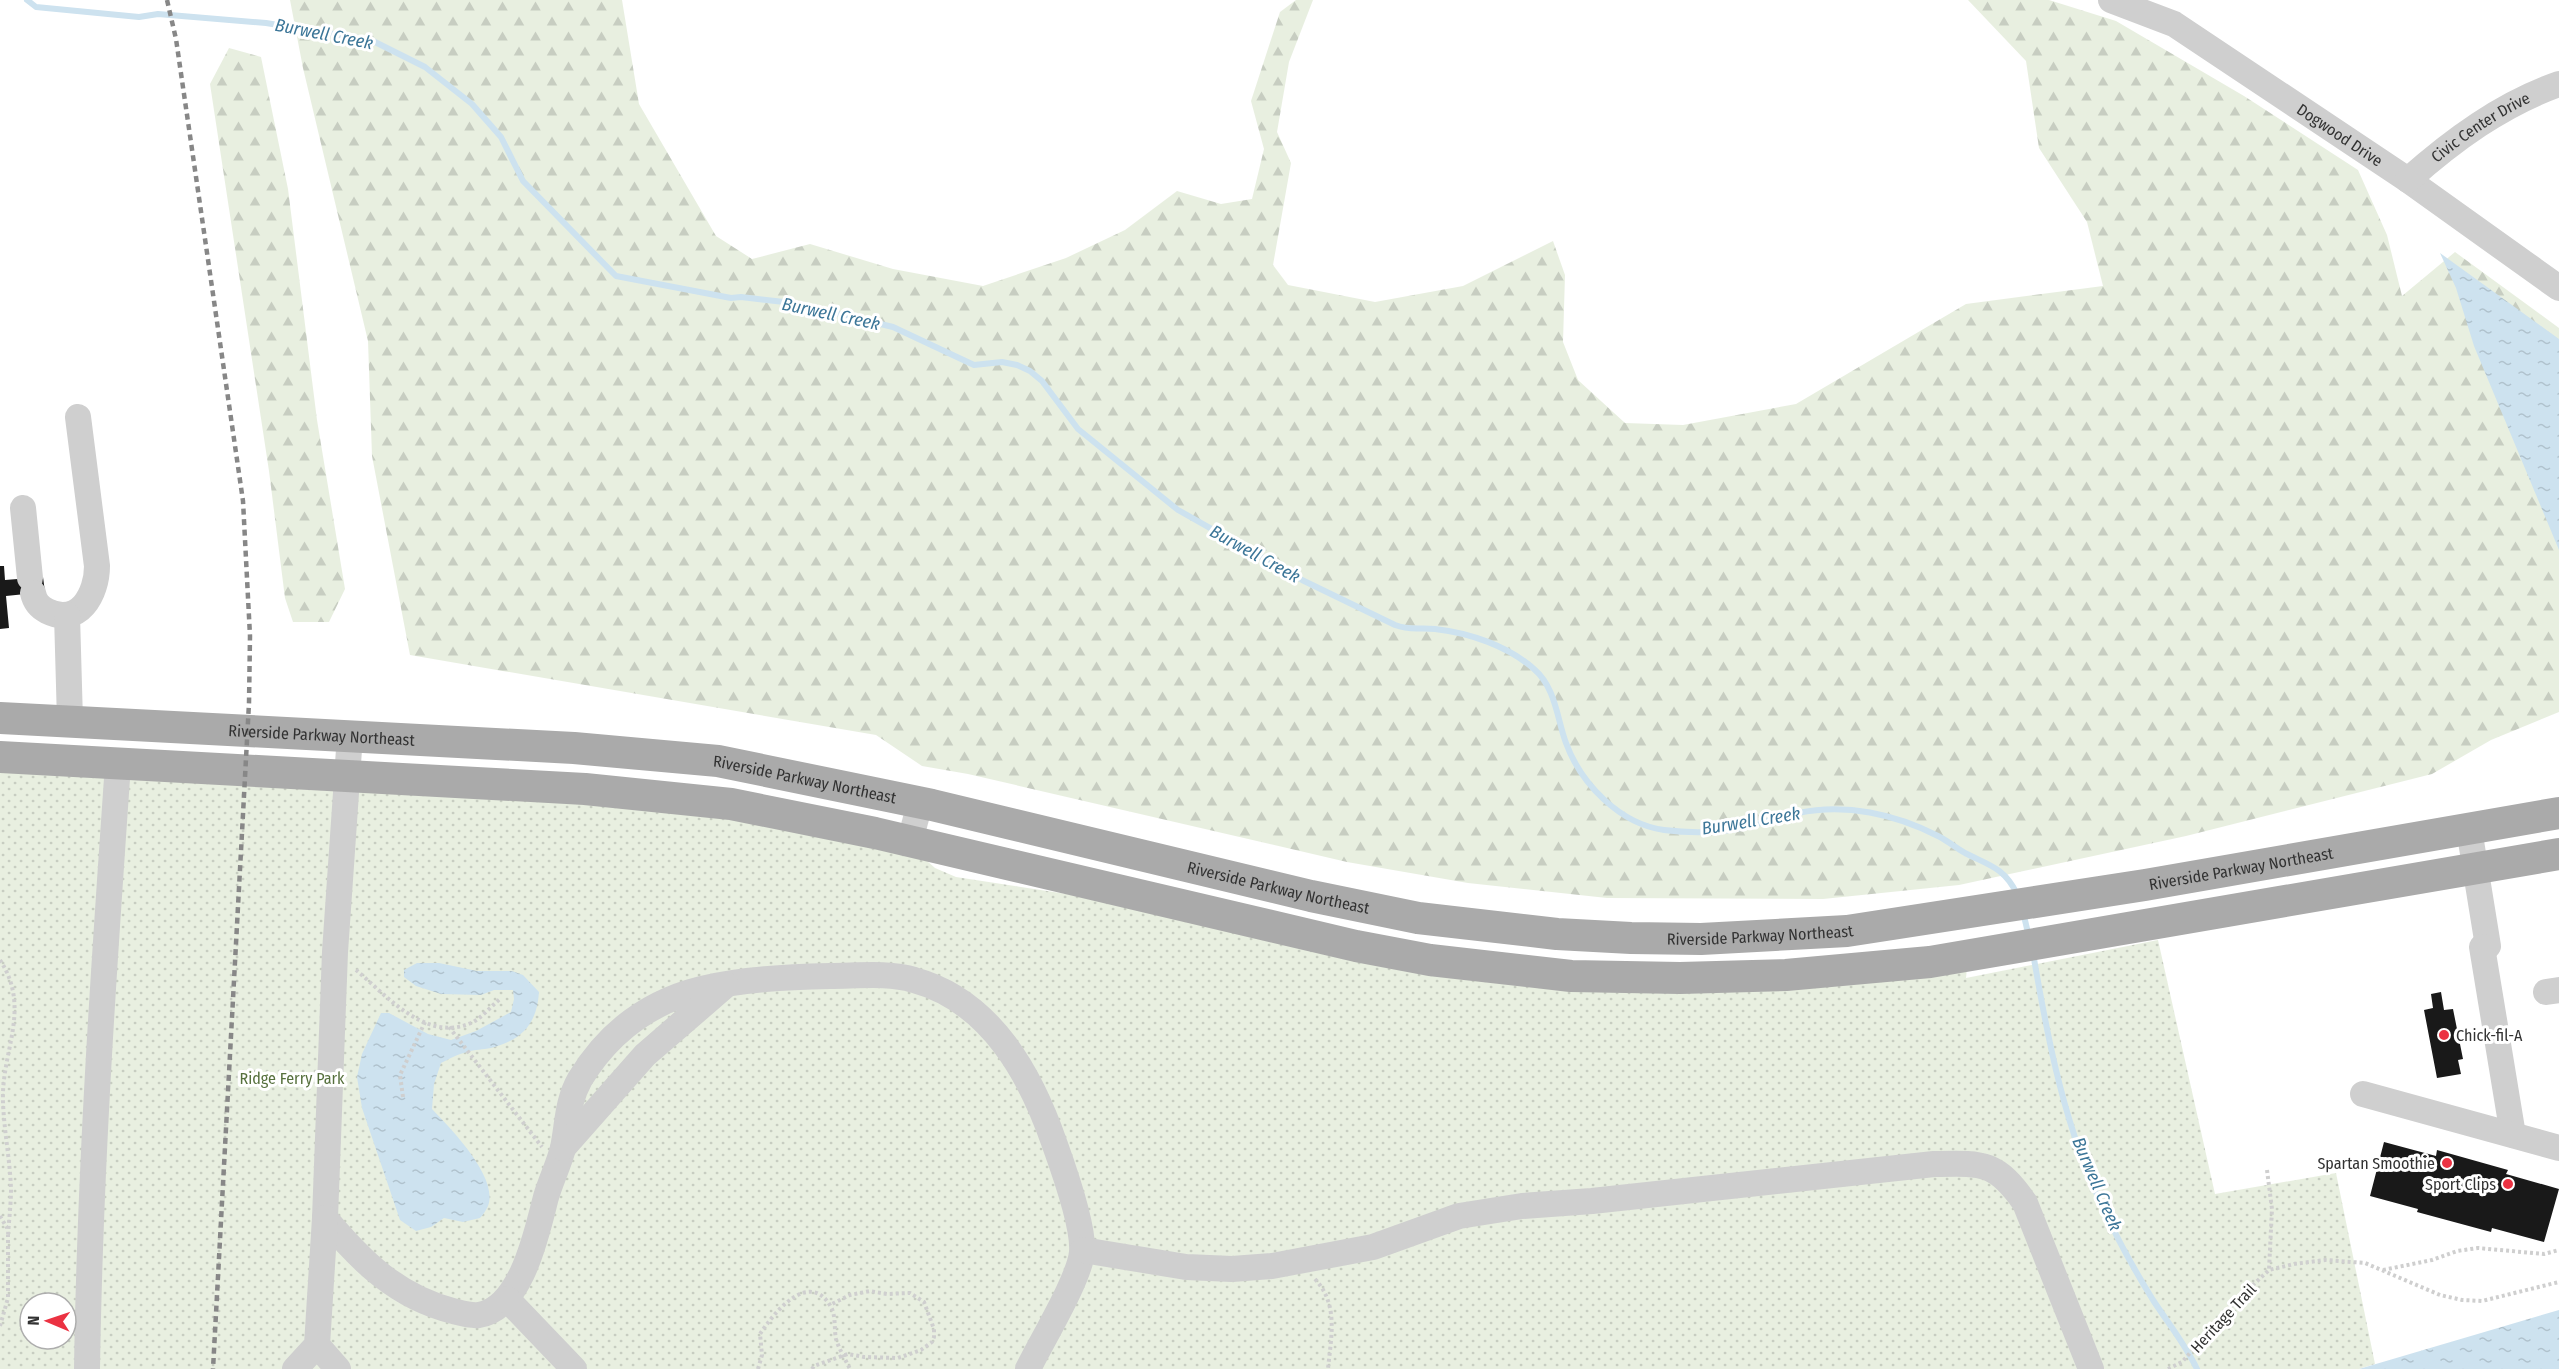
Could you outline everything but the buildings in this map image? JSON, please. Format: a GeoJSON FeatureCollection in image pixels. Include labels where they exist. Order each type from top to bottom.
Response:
{"type":"FeatureCollection","features":[{"type":"Feature","properties":{"kind":"main road","name":"Riverside Parkway Northeast"},"geometry":{"type":"LineString","coordinates":[[0,718],[574,748],[718,761],[920,803],[1311,896],[1418,918],[1557,934],[1701,939],[1847,931],[1952,917],[2559,813]]}},
{"type":"Feature","properties":{"kind":"main road"},"geometry":{"type":"LineString","coordinates":[[0,757],[657,795],[731,804],[910,842],[1289,932],[1430,960],[1571,976],[1680,978],[1797,974],[1930,962],[2559,854]]}},
{"type":"Feature","properties":{"kind":"main road"},"geometry":{"type":"LineString","coordinates":[[2476,869],[2499,882],[2559,869]]}},
{"type":"Feature","properties":{"kind":"street","name":"Dogwood Drive"},"geometry":{"type":"LineString","coordinates":[[2111,0],[2174,24],[2408,180],[2559,288]]}},
{"type":"Feature","properties":{"kind":"street","name":"Civic Center Drive"},"geometry":{"type":"LineString","coordinates":[[2408,180],[2444,148],[2501,110],[2538,91],[2559,84]]}},
{"type":"Feature","properties":{"kind":"street"},"geometry":{"type":"LineString","coordinates":[[23,508],[35,601],[53,613],[67,615],[77,612],[91,596],[97,576],[78,417]]}},
{"type":"Feature","properties":{"kind":"street"},"geometry":{"type":"LineString","coordinates":[[67,615],[70,721]]}},
{"type":"Feature","properties":{"kind":"street"},"geometry":{"type":"LineString","coordinates":[[296,1369],[317,1345],[325,1218],[335,952],[350,735]]}},
{"type":"Feature","properties":{"kind":"street"},"geometry":{"type":"LineString","coordinates":[[87,1369],[91,1215],[106,928],[118,764]]}},
{"type":"Feature","properties":{"kind":"street"},"geometry":{"type":"LineString","coordinates":[[910,842],[920,803]]}},
{"type":"Feature","properties":{"kind":"street"},"geometry":{"type":"LineString","coordinates":[[2469,829],[2513,1135]]}},
{"type":"Feature","properties":{"kind":"street"},"geometry":{"type":"LineString","coordinates":[[325,1218],[354,1252],[375,1272],[409,1295],[469,1315],[487,1312],[507,1299],[523,1272],[560,1157],[569,1104],[580,1079],[605,1046],[625,1025],[651,1007],[702,988],[822,976],[912,979],[946,994],[974,1011],[1006,1044],[1047,1120],[1064,1171],[1077,1215],[1083,1250],[1078,1269],[1028,1369]]}},
{"type":"Feature","properties":{"kind":"street"},"geometry":{"type":"LineString","coordinates":[[560,1157],[645,1055],[726,985]]}},
{"type":"Feature","properties":{"kind":"street"},"geometry":{"type":"LineString","coordinates":[[2363,1094],[2559,1148]]}},
{"type":"Feature","properties":{"kind":"street"},"geometry":{"type":"LineString","coordinates":[[1083,1250],[1186,1267],[1232,1269],[1298,1262],[1373,1247],[1459,1216],[1522,1206],[1592,1201],[1934,1164],[1980,1165],[1998,1172],[2012,1184],[2025,1203],[2091,1369]]}},
{"type":"Feature","properties":{"kind":"street"},"geometry":{"type":"LineString","coordinates":[[507,1299],[574,1369]]}},
{"type":"Feature","properties":{"kind":"street"},"geometry":{"type":"LineString","coordinates":[[317,1345],[338,1369]]}},
{"type":"Feature","properties":{"kind":"path"},"geometry":{"type":"LineString","coordinates":[[335,952],[394,1004],[409,1015],[425,1022],[459,1027],[473,1022],[500,999]]}},
{"type":"Feature","properties":{"kind":"path"},"geometry":{"type":"LineString","coordinates":[[0,960],[9,974],[16,1010],[2,1100],[11,1189],[8,1298],[0,1326]]}},
{"type":"Feature","properties":{"kind":"path"},"geometry":{"type":"LineString","coordinates":[[403,1097],[400,1075],[425,1022]]}},
{"type":"Feature","properties":{"kind":"path"},"geometry":{"type":"LineString","coordinates":[[449,1026],[560,1157]]}},
{"type":"Feature","properties":{"kind":"path"},"geometry":{"type":"LineString","coordinates":[[2267,1170],[2272,1209],[2269,1270]]}},
{"type":"Feature","properties":{"kind":"path"},"geometry":{"type":"LineString","coordinates":[[0,1216],[6,1223],[8,1235]]}},
{"type":"Feature","properties":{"kind":"path","name":"Heritage Trail"},"geometry":{"type":"LineString","coordinates":[[2383,1270],[2432,1260],[2468,1249],[2511,1250],[2544,1254],[2559,1251]]}},
{"type":"Feature","properties":{"kind":"path","name":"Heritage Trail"},"geometry":{"type":"LineString","coordinates":[[2168,1369],[2182,1362],[2239,1298],[2269,1270],[2314,1262],[2344,1260],[2365,1263],[2440,1295],[2462,1300],[2482,1301],[2559,1282]]}},
{"type":"Feature","properties":{"kind":"path"},"geometry":{"type":"LineString","coordinates":[[1298,1262],[1322,1287],[1332,1309],[1328,1369]]}},
{"type":"Feature","properties":{"kind":"path"},"geometry":{"type":"LineString","coordinates":[[812,1369],[814,1366],[848,1354],[898,1358],[921,1350],[932,1342],[934,1336],[934,1329],[924,1302],[910,1293],[887,1294],[870,1291],[850,1295],[830,1305]]}},
{"type":"Feature","properties":{"kind":"path"},"geometry":{"type":"LineString","coordinates":[[758,1369],[762,1355],[760,1334],[788,1300],[798,1294],[813,1293],[830,1305],[837,1342],[850,1369]]}},
{"type":"Feature","properties":{"kind":"green space"},"geometry":{"type":"Polygon","coordinates":[[[290,0],[622,0],[639,104],[716,236],[752,259],[810,244],[893,269],[983,286],[1066,258],[1125,230],[1177,191],[1221,204],[1252,199],[1264,149],[1251,101],[1280,12],[1296,0],[1313,0],[1289,62],[1277,132],[1291,163],[1273,265],[1288,285],[1375,302],[1463,286],[1553,241],[1565,275],[1563,342],[1578,380],[1625,423],[1683,425],[1796,404],[1966,304],[2103,286],[2087,222],[2039,148],[2026,61],[1968,0],[2049,0],[2116,21],[2244,96],[2358,170],[2387,235],[2402,296],[2455,252],[2559,328],[2559,712],[2491,740],[2432,774],[2186,836],[1959,885],[1823,899],[1607,898],[1468,883],[1347,862],[968,774],[922,766],[876,735],[410,655],[372,456],[368,341],[303,68],[290,0]]]}},
{"type":"Feature","properties":{"kind":"green space"},"geometry":{"type":"Polygon","coordinates":[[[229,48],[261,57],[288,189],[317,420],[345,589],[329,622],[293,622],[285,598],[269,471],[210,84],[229,48]]]}},
{"type":"Feature","properties":{"kind":"green space","name":"Ridge Ferry Park"},"geometry":{"type":"Polygon","coordinates":[[[0,770],[591,802],[760,823],[926,860],[935,868],[956,877],[1080,896],[1371,963],[1967,968],[1966,978],[2158,940],[2215,1194],[2336,1173],[2375,1364],[2359,1369],[0,1369],[0,770]]]}},
{"type":"Feature","properties":{"kind":"water"},"geometry":{"type":"Polygon","coordinates":[[[2440,253],[2559,339],[2559,550],[2474,346],[2456,288],[2440,253]]]}},
{"type":"Feature","properties":{"kind":"water"},"geometry":{"type":"Polygon","coordinates":[[[417,963],[439,963],[477,971],[512,971],[523,975],[539,992],[538,1003],[531,1022],[519,1035],[502,1045],[473,1050],[441,1063],[434,1084],[432,1109],[461,1140],[480,1168],[489,1194],[488,1206],[480,1218],[463,1222],[444,1218],[431,1227],[416,1231],[400,1220],[362,1108],[357,1077],[362,1054],[381,1013],[389,1013],[428,1034],[451,1040],[476,1031],[511,1012],[514,999],[513,990],[494,990],[481,995],[441,994],[416,986],[404,977],[404,970],[417,963]]]}},
{"type":"Feature","properties":{"kind":"water"},"geometry":{"type":"Polygon","coordinates":[[[2559,1310],[2559,1369],[2359,1369],[2559,1310]]]}},
{"type":"Feature","properties":{"kind":"waterway","name":"Burwell Creek"},"geometry":{"type":"LineString","coordinates":[[27,0],[36,7],[139,17],[158,14],[266,23],[371,40],[425,67],[472,104],[501,137],[523,181],[616,276],[731,298],[741,297],[793,303],[893,327],[974,365],[1002,362],[1017,365],[1030,371],[1042,381],[1078,429],[1178,510],[1302,580],[1395,625],[1406,628],[1435,629],[1475,637],[1500,647],[1524,661],[1547,685],[1566,743],[1581,773],[1604,800],[1632,820],[1664,830],[1709,832],[1736,829],[1816,810],[1870,812],[1922,828],[1942,838],[2001,872],[2017,894]]}},
{"type":"Feature","properties":{"kind":"waterway","name":"Burwell Creek"},"geometry":{"type":"LineString","coordinates":[[2023,912],[2029,937]]}},
{"type":"Feature","properties":{"kind":"waterway","name":"Burwell Creek"},"geometry":{"type":"LineString","coordinates":[[2033,953],[2060,1085],[2091,1181],[2134,1267],[2197,1369]]}},
{"type":"Feature","properties":{"kind":"railway"},"geometry":{"type":"LineString","coordinates":[[167,0],[176,39],[243,501],[250,636],[249,703],[213,1369]]}},
{"type":"Feature","properties":{"kind":"place","name":"Chick-fil-A"},"geometry":{"type":"Point","coordinates":[2444,1035]}},
{"type":"Feature","properties":{"kind":"place","name":"Spartan Smoothie"},"geometry":{"type":"Point","coordinates":[2447,1163]}},
{"type":"Feature","properties":{"kind":"place","name":"Sport Clips"},"geometry":{"type":"Point","coordinates":[2508,1184]}}]}
